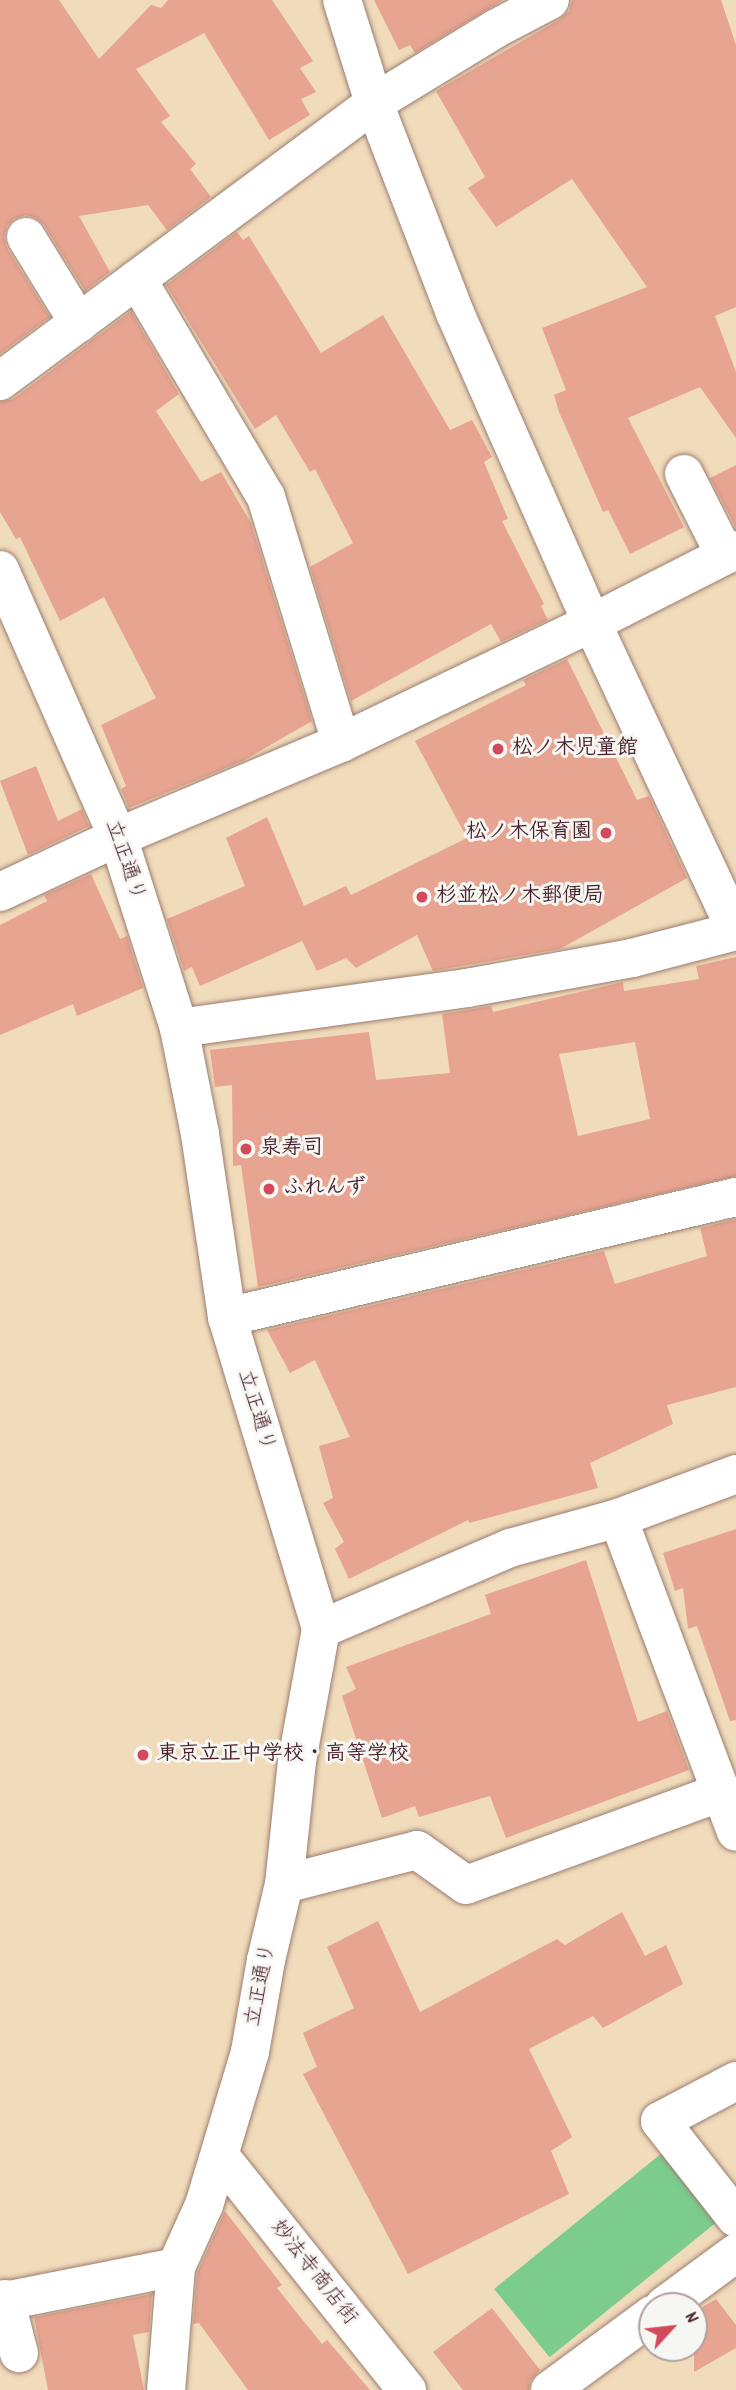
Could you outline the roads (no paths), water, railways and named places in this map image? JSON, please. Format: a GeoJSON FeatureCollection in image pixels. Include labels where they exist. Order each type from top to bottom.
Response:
{"type":"FeatureCollection","features":[{"type":"Feature","properties":{"kind":"street"},"geometry":{"type":"LineString","coordinates":[[179,1028],[467,988],[632,958],[736,931],[592,623],[455,313],[374,103],[342,0]]}},
{"type":"Feature","properties":{"kind":"street"},"geometry":{"type":"LineString","coordinates":[[0,381],[374,103],[495,29],[550,0]]}},
{"type":"Feature","properties":{"kind":"street"},"geometry":{"type":"LineString","coordinates":[[26,237],[79,323]]}},
{"type":"Feature","properties":{"kind":"street"},"geometry":{"type":"LineString","coordinates":[[137,279],[266,497],[341,743]]}},
{"type":"Feature","properties":{"kind":"street"},"geometry":{"type":"LineString","coordinates":[[0,892],[118,837],[341,743],[592,623],[730,552],[684,474]]}},
{"type":"Feature","properties":{"kind":"street","name":"立正通り"},"geometry":{"type":"LineString","coordinates":[[0,570],[118,837],[179,1028],[200,1134],[227,1317],[321,1629],[297,1761],[284,1884],[265,1961],[250,2052],[204,2205],[176,2267],[166,2390]]}},
{"type":"Feature","properties":{"kind":"street"},"geometry":{"type":"LineString","coordinates":[[227,1317],[736,1197]]}},
{"type":"Feature","properties":{"kind":"street"},"geometry":{"type":"LineString","coordinates":[[321,1629],[510,1548],[618,1518],[736,1474]]}},
{"type":"Feature","properties":{"kind":"street"},"geometry":{"type":"LineString","coordinates":[[618,1518],[736,1832]]}},
{"type":"Feature","properties":{"kind":"street"},"geometry":{"type":"LineString","coordinates":[[284,1884],[417,1850],[467,1885],[721,1792]]}},
{"type":"Feature","properties":{"kind":"street"},"geometry":{"type":"LineString","coordinates":[[736,2081],[660,2121],[736,2218]]}},
{"type":"Feature","properties":{"kind":"street","name":"妙法寺商店街"},"geometry":{"type":"LineString","coordinates":[[220,2156],[407,2390]]}},
{"type":"Feature","properties":{"kind":"street"},"geometry":{"type":"LineString","coordinates":[[683,2292],[736,2253]]}},
{"type":"Feature","properties":{"kind":"street"},"geometry":{"type":"LineString","coordinates":[[19,2353],[2,2300],[176,2267]]}},
{"type":"Feature","properties":{"kind":"street"},"geometry":{"type":"LineString","coordinates":[[550,2390],[638,2325]]}},
{"type":"Feature","properties":{"kind":"place","name":"松ノ木児童館"},"geometry":{"type":"Point","coordinates":[498,749]}},
{"type":"Feature","properties":{"kind":"place","name":"松ノ木保育園"},"geometry":{"type":"Point","coordinates":[606,833]}},
{"type":"Feature","properties":{"kind":"place","name":"杉並松ノ木郵便局"},"geometry":{"type":"Point","coordinates":[422,897]}},
{"type":"Feature","properties":{"kind":"place","name":"泉寿司"},"geometry":{"type":"Point","coordinates":[246,1149]}},
{"type":"Feature","properties":{"kind":"place","name":"ふれんず"},"geometry":{"type":"Point","coordinates":[269,1189]}},
{"type":"Feature","properties":{"kind":"place","name":"東京立正中学校・高等学校"},"geometry":{"type":"Point","coordinates":[143,1755]}}]}
